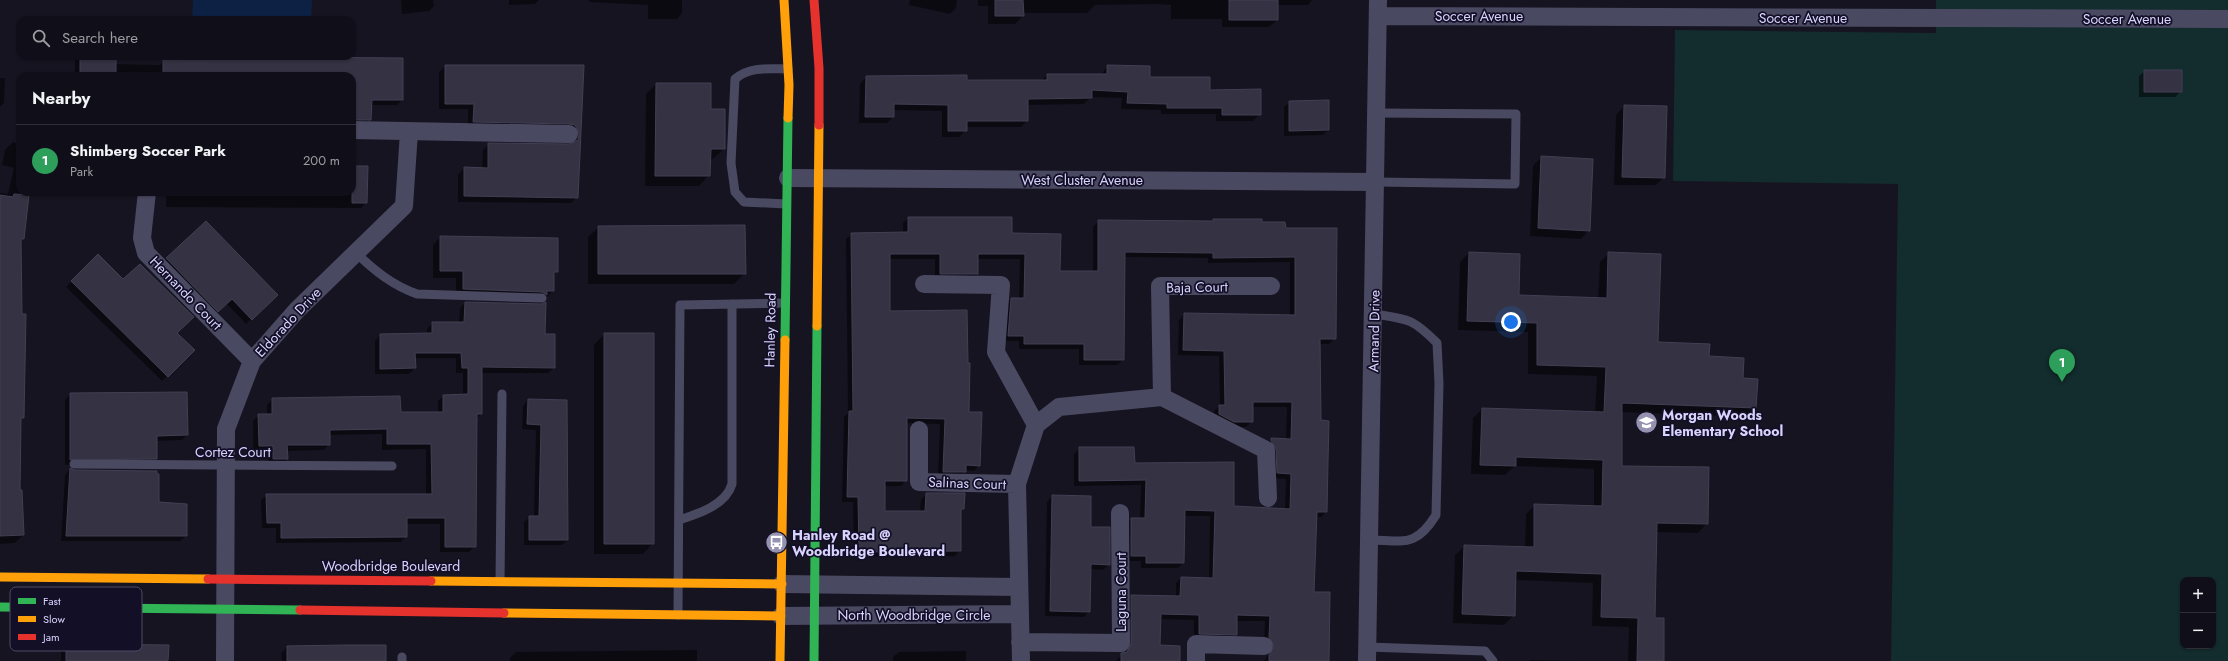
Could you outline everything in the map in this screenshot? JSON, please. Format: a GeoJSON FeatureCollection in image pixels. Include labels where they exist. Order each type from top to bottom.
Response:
{"type":"FeatureCollection","features":[{"type":"Feature","properties":{"kind":"street","name":"Hanley Road"},"geometry":{"type":"LineString","coordinates":[[780,661],[784,303],[788,178],[788,69],[784,0]]}},
{"type":"Feature","properties":{"kind":"street"},"geometry":{"type":"LineString","coordinates":[[814,0],[819,68],[814,661]]}},
{"type":"Feature","properties":{"kind":"street","name":"Soccer Avenue"},"geometry":{"type":"LineString","coordinates":[[1378,8],[2228,19]]}},
{"type":"Feature","properties":{"kind":"street","name":"Armand Drive"},"geometry":{"type":"LineString","coordinates":[[1367,654],[1371,540],[1378,8]]}},
{"type":"Feature","properties":{"kind":"street"},"geometry":{"type":"LineString","coordinates":[[356,130],[569,134]]}},
{"type":"Feature","properties":{"kind":"street","name":"Eldorado Drive"},"geometry":{"type":"LineString","coordinates":[[225,661],[226,429],[252,361],[297,310],[404,206],[409,132]]}},
{"type":"Feature","properties":{"kind":"street","name":"West Cluster Avenue"},"geometry":{"type":"LineString","coordinates":[[788,178],[1376,182]]}},
{"type":"Feature","properties":{"kind":"street","name":"Hernando Court"},"geometry":{"type":"LineString","coordinates":[[147,196],[142,238],[146,253],[252,361]]}},
{"type":"Feature","properties":{"kind":"street"},"geometry":{"type":"LineString","coordinates":[[924,284],[1001,285],[996,352],[1036,425]]}},
{"type":"Feature","properties":{"kind":"street","name":"Baja Court"},"geometry":{"type":"LineString","coordinates":[[1162,397],[1160,286],[1272,286]]}},
{"type":"Feature","properties":{"kind":"street"},"geometry":{"type":"LineString","coordinates":[[1021,661],[1018,587],[1017,484],[1036,425],[1059,407],[1162,397],[1266,450],[1268,498]]}},
{"type":"Feature","properties":{"kind":"street","name":"Salinas Court"},"geometry":{"type":"LineString","coordinates":[[919,430],[919,482],[1017,484]]}},
{"type":"Feature","properties":{"kind":"street","name":"Laguna Court"},"geometry":{"type":"LineString","coordinates":[[1020,642],[1121,643],[1120,513]]}},
{"type":"Feature","properties":{"kind":"street","name":"Woodbridge Boulevard"},"geometry":{"type":"LineString","coordinates":[[0,577],[782,584]]}},
{"type":"Feature","properties":{"kind":"street","name":"North Woodbridge Circle"},"geometry":{"type":"LineString","coordinates":[[782,584],[814,583],[1018,587]]}},
{"type":"Feature","properties":{"kind":"street"},"geometry":{"type":"LineString","coordinates":[[0,607],[10,607]]}},
{"type":"Feature","properties":{"kind":"street"},"geometry":{"type":"LineString","coordinates":[[142,610],[781,616]]}},
{"type":"Feature","properties":{"kind":"street","name":"North Woodbridge Circle"},"geometry":{"type":"LineString","coordinates":[[781,616],[1019,617]]}},
{"type":"Feature","properties":{"kind":"street"},"geometry":{"type":"LineString","coordinates":[[1196,661],[1196,644],[1264,646]]}},
{"type":"Feature","properties":{"kind":"lane"},"geometry":{"type":"LineString","coordinates":[[786,204],[744,202],[735,192],[731,163],[735,79],[743,72],[788,69]]}},
{"type":"Feature","properties":{"kind":"lane"},"geometry":{"type":"LineString","coordinates":[[1376,113],[1516,114],[1515,184],[1376,182]]}},
{"type":"Feature","properties":{"kind":"lane"},"geometry":{"type":"LineString","coordinates":[[356,253],[383,278],[400,288],[417,294],[542,298]]}},
{"type":"Feature","properties":{"kind":"lane"},"geometry":{"type":"LineString","coordinates":[[678,615],[680,304],[784,303]]}},
{"type":"Feature","properties":{"kind":"lane"},"geometry":{"type":"LineString","coordinates":[[679,520],[709,509],[730,490],[732,484],[732,304]]}},
{"type":"Feature","properties":{"kind":"lane"},"geometry":{"type":"LineString","coordinates":[[1371,540],[1408,541],[1426,531],[1436,515],[1439,384],[1437,343],[1421,327],[1409,319],[1374,314]]}},
{"type":"Feature","properties":{"kind":"lane"},"geometry":{"type":"LineString","coordinates":[[500,581],[502,394]]}},
{"type":"Feature","properties":{"kind":"lane","name":"Cortez Court"},"geometry":{"type":"LineString","coordinates":[[74,464],[392,466]]}},
{"type":"Feature","properties":{"kind":"lane"},"geometry":{"type":"LineString","coordinates":[[1367,654],[1485,651],[1493,661]]}},
{"type":"Feature","properties":{"kind":"green space"},"geometry":{"type":"Polygon","coordinates":[[[1936,0],[2228,0],[2228,661],[1891,661],[1898,184],[1673,181],[1675,30],[1936,33],[1936,0]]]}},
{"type":"Feature","properties":{"kind":"water"},"geometry":{"type":"Polygon","coordinates":[[[193,0],[312,0],[311,16],[192,16],[193,0]]]}},
{"type":"Feature","properties":{"kind":"building"},"geometry":{"type":"Polygon","coordinates":[[[995,0],[1023,0],[1024,16],[995,16],[995,0]]]}},
{"type":"Feature","properties":{"kind":"building"},"geometry":{"type":"Polygon","coordinates":[[[1229,0],[1278,0],[1278,20],[1229,20],[1229,0]]]}},
{"type":"Feature","properties":{"kind":"building"},"geometry":{"type":"Polygon","coordinates":[[[356,58],[403,58],[403,100],[372,100],[371,120],[356,120],[356,72],[163,72],[163,60],[356,60],[356,58]]]}},
{"type":"Feature","properties":{"kind":"building"},"geometry":{"type":"Polygon","coordinates":[[[80,60],[116,60],[116,72],[80,72],[80,60]]]}},
{"type":"Feature","properties":{"kind":"building"},"geometry":{"type":"Polygon","coordinates":[[[445,65],[584,65],[578,198],[464,196],[464,167],[488,168],[488,143],[569,144],[578,140],[579,134],[575,125],[569,124],[473,122],[474,104],[445,104],[445,65]]]}},
{"type":"Feature","properties":{"kind":"building"},"geometry":{"type":"Polygon","coordinates":[[[1107,65],[1150,66],[1150,77],[1210,77],[1210,90],[1261,89],[1261,115],[1222,115],[1222,108],[1167,108],[1167,104],[1127,103],[1128,92],[1092,90],[1092,98],[1028,99],[1028,121],[967,121],[967,131],[948,131],[948,105],[894,104],[894,117],[865,117],[866,76],[967,75],[967,80],[1047,80],[1047,74],[1107,74],[1107,65]]]}},
{"type":"Feature","properties":{"kind":"building"},"geometry":{"type":"Polygon","coordinates":[[[2144,70],[2182,70],[2182,92],[2144,92],[2144,70]]]}},
{"type":"Feature","properties":{"kind":"building"},"geometry":{"type":"Polygon","coordinates":[[[656,83],[711,83],[711,109],[725,109],[725,149],[711,149],[710,176],[655,176],[656,83]]]}},
{"type":"Feature","properties":{"kind":"building"},"geometry":{"type":"Polygon","coordinates":[[[1329,100],[1329,130],[1289,131],[1289,101],[1329,100]]]}},
{"type":"Feature","properties":{"kind":"building"},"geometry":{"type":"Polygon","coordinates":[[[1624,105],[1667,106],[1665,178],[1622,177],[1624,105]]]}},
{"type":"Feature","properties":{"kind":"building"},"geometry":{"type":"Polygon","coordinates":[[[1541,156],[1593,159],[1590,231],[1538,228],[1541,156]]]}},
{"type":"Feature","properties":{"kind":"building"},"geometry":{"type":"Polygon","coordinates":[[[356,166],[368,166],[367,203],[352,203],[352,196],[356,196],[356,166]]]}},
{"type":"Feature","properties":{"kind":"building"},"geometry":{"type":"Polygon","coordinates":[[[14,194],[16,194],[16,196],[29,196],[24,239],[21,239],[22,314],[26,314],[24,418],[21,418],[20,490],[22,490],[24,535],[0,536],[0,195],[13,197],[14,194]]]}},
{"type":"Feature","properties":{"kind":"building"},"geometry":{"type":"Polygon","coordinates":[[[908,217],[1012,217],[1012,233],[1061,234],[1060,271],[1098,271],[1098,220],[1213,221],[1213,219],[1262,219],[1262,222],[1285,222],[1286,228],[1337,228],[1336,339],[1320,339],[1321,420],[1329,421],[1327,512],[1317,512],[1314,592],[1330,592],[1329,661],[1269,661],[1269,655],[1274,646],[1269,637],[1270,616],[1237,615],[1237,635],[1199,634],[1199,615],[1161,614],[1160,645],[1180,646],[1180,661],[1121,661],[1121,653],[1127,652],[1131,643],[1131,595],[1180,596],[1181,577],[1213,578],[1215,511],[1185,510],[1184,563],[1146,563],[1146,556],[1131,556],[1131,518],[1145,518],[1146,480],[1079,481],[1079,447],[1134,447],[1135,463],[1234,462],[1234,506],[1290,509],[1291,474],[1277,473],[1276,449],[1271,441],[1271,438],[1291,439],[1292,402],[1253,402],[1253,422],[1234,422],[1219,414],[1219,405],[1225,405],[1224,351],[1183,350],[1184,313],[1295,315],[1295,257],[1213,258],[1213,253],[1125,252],[1124,360],[1084,360],[1084,344],[1024,344],[1024,336],[1008,336],[1011,298],[1024,298],[1025,254],[978,254],[978,274],[940,274],[940,254],[890,254],[890,311],[967,310],[968,363],[970,363],[969,412],[982,412],[980,466],[966,465],[966,472],[943,472],[945,419],[907,418],[907,481],[885,481],[885,511],[925,511],[926,493],[965,493],[964,509],[961,509],[961,551],[859,552],[858,497],[847,497],[849,411],[853,411],[851,233],[908,232],[908,217]]]}},
{"type":"Feature","properties":{"kind":"building"},"geometry":{"type":"Polygon","coordinates":[[[206,221],[278,295],[252,320],[232,299],[218,312],[166,258],[206,221]]]}},
{"type":"Feature","properties":{"kind":"building"},"geometry":{"type":"Polygon","coordinates":[[[745,225],[746,274],[598,274],[598,226],[745,225]]]}},
{"type":"Feature","properties":{"kind":"building"},"geometry":{"type":"Polygon","coordinates":[[[440,236],[558,238],[558,272],[554,272],[554,291],[547,291],[547,295],[542,292],[463,289],[463,271],[440,271],[440,236]]]}},
{"type":"Feature","properties":{"kind":"building"},"geometry":{"type":"Polygon","coordinates":[[[1469,252],[1520,254],[1519,295],[1607,298],[1608,252],[1661,254],[1658,342],[1710,344],[1709,356],[1744,358],[1743,378],[1758,379],[1756,408],[1622,403],[1622,466],[1709,467],[1708,524],[1657,523],[1655,618],[1664,618],[1664,661],[1637,661],[1638,618],[1601,617],[1602,574],[1516,571],[1515,616],[1462,614],[1464,545],[1534,547],[1534,504],[1602,506],[1603,460],[1516,457],[1516,466],[1480,465],[1482,408],[1604,412],[1606,367],[1537,365],[1537,323],[1467,321],[1469,252]]]}},
{"type":"Feature","properties":{"kind":"building"},"geometry":{"type":"Polygon","coordinates":[[[98,254],[123,279],[140,264],[194,317],[177,333],[195,350],[168,377],[71,281],[98,254]]]}},
{"type":"Feature","properties":{"kind":"building"},"geometry":{"type":"Polygon","coordinates":[[[465,302],[542,304],[546,302],[545,334],[555,334],[555,368],[482,367],[482,414],[477,414],[476,547],[445,547],[445,518],[407,518],[407,537],[281,538],[281,523],[267,523],[266,494],[432,494],[431,444],[387,444],[387,429],[330,430],[330,445],[287,445],[288,459],[273,459],[273,446],[259,446],[258,414],[272,414],[272,398],[400,396],[401,412],[443,412],[443,395],[468,394],[468,368],[462,368],[461,353],[415,353],[416,368],[380,369],[380,334],[432,333],[432,322],[464,322],[465,302]]]}},
{"type":"Feature","properties":{"kind":"building"},"geometry":{"type":"Polygon","coordinates":[[[604,333],[654,333],[654,544],[604,544],[604,333]]]}},
{"type":"Feature","properties":{"kind":"building"},"geometry":{"type":"Polygon","coordinates":[[[187,392],[188,435],[157,436],[157,459],[70,460],[70,393],[187,392]]]}},
{"type":"Feature","properties":{"kind":"building"},"geometry":{"type":"Polygon","coordinates":[[[528,399],[567,400],[568,540],[529,540],[529,516],[539,516],[541,425],[527,424],[528,399]]]}},
{"type":"Feature","properties":{"kind":"building"},"geometry":{"type":"Polygon","coordinates":[[[70,468],[74,470],[157,471],[157,474],[159,474],[159,502],[187,504],[187,536],[66,536],[70,468]]]}},
{"type":"Feature","properties":{"kind":"building"},"geometry":{"type":"Polygon","coordinates":[[[1052,495],[1091,496],[1091,527],[1110,527],[1110,565],[1091,564],[1090,612],[1050,611],[1052,495]]]}},
{"type":"Feature","properties":{"kind":"building"},"geometry":{"type":"Polygon","coordinates":[[[142,645],[169,645],[168,661],[66,661],[66,651],[142,651],[142,645]]]}},
{"type":"Feature","properties":{"kind":"building"},"geometry":{"type":"Polygon","coordinates":[[[386,645],[386,661],[287,661],[287,646],[386,645]]]}},
{"type":"Feature","properties":{"kind":"traffic: fast"},"geometry":{"type":"LineString","coordinates":[[785,340],[788,118]]}},
{"type":"Feature","properties":{"kind":"traffic: fast"},"geometry":{"type":"LineString","coordinates":[[814,661],[817,326]]}},
{"type":"Feature","properties":{"kind":"traffic: fast"},"geometry":{"type":"LineString","coordinates":[[0,607],[10,607]]}},
{"type":"Feature","properties":{"kind":"traffic: fast"},"geometry":{"type":"LineString","coordinates":[[142,608],[300,610]]}},
{"type":"Feature","properties":{"kind":"traffic: slow"},"geometry":{"type":"LineString","coordinates":[[784,0],[789,85],[788,118]]}},
{"type":"Feature","properties":{"kind":"traffic: slow"},"geometry":{"type":"LineString","coordinates":[[817,326],[819,125]]}},
{"type":"Feature","properties":{"kind":"traffic: slow"},"geometry":{"type":"LineString","coordinates":[[780,661],[785,340]]}},
{"type":"Feature","properties":{"kind":"traffic: slow"},"geometry":{"type":"LineString","coordinates":[[0,577],[208,579]]}},
{"type":"Feature","properties":{"kind":"traffic: slow"},"geometry":{"type":"LineString","coordinates":[[431,581],[782,584]]}},
{"type":"Feature","properties":{"kind":"traffic: slow"},"geometry":{"type":"LineString","coordinates":[[504,613],[781,616]]}},
{"type":"Feature","properties":{"kind":"traffic: jam"},"geometry":{"type":"LineString","coordinates":[[814,0],[819,68],[819,125]]}},
{"type":"Feature","properties":{"kind":"traffic: jam"},"geometry":{"type":"LineString","coordinates":[[208,579],[431,581]]}},
{"type":"Feature","properties":{"kind":"traffic: jam"},"geometry":{"type":"LineString","coordinates":[[300,610],[504,613]]}},
{"type":"Feature","properties":{"kind":"place","name":"Shimberg Soccer Park"},"geometry":{"type":"Point","coordinates":[2062,382]}},
{"type":"Feature","properties":{"kind":"place","name":"Morgan Woods Elementary School"},"geometry":{"type":"Point","coordinates":[1647,423]}},
{"type":"Feature","properties":{"kind":"place","name":"Hanley Road @ Woodbridge Boulevard"},"geometry":{"type":"Point","coordinates":[776,543]}}]}
